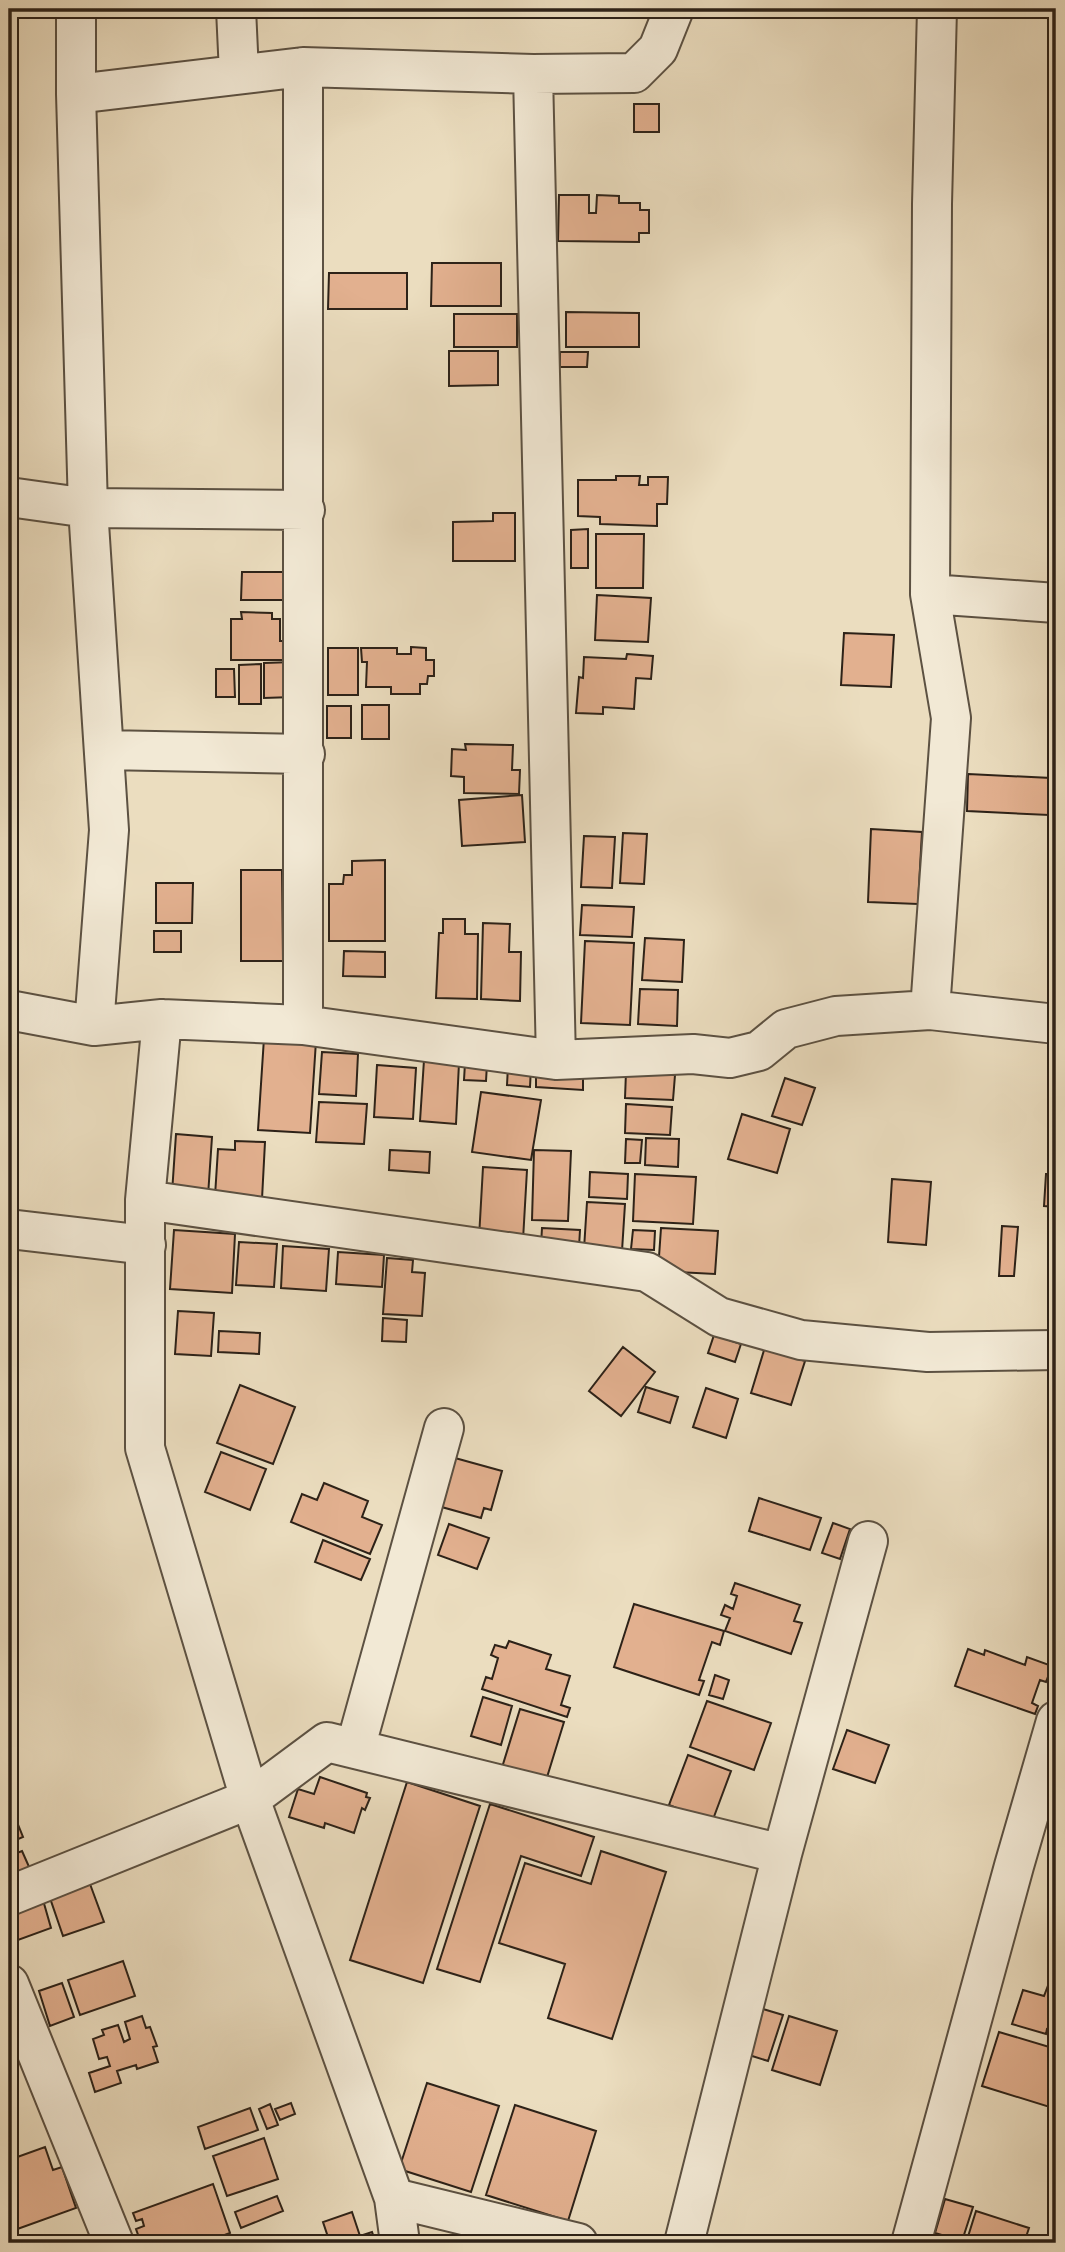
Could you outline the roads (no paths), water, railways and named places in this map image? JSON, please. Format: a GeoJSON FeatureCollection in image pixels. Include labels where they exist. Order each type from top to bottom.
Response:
{"type":"FeatureCollection","features":[{"type":"Feature","properties":{"kind":"street"},"geometry":{"type":"LineString","coordinates":[[76,9],[88,508],[109,830],[94,1026]]}},
{"type":"Feature","properties":{"kind":"street"},"geometry":{"type":"LineString","coordinates":[[236,9],[239,73]]}},
{"type":"Feature","properties":{"kind":"street"},"geometry":{"type":"LineString","coordinates":[[76,94],[303,67],[533,74],[634,73],[657,50],[674,9]]}},
{"type":"Feature","properties":{"kind":"street"},"geometry":{"type":"LineString","coordinates":[[930,1010],[951,718],[930,594],[932,204],[937,9]]}},
{"type":"Feature","properties":{"kind":"street"},"geometry":{"type":"LineString","coordinates":[[303,67],[303,1025]]}},
{"type":"Feature","properties":{"kind":"street"},"geometry":{"type":"LineString","coordinates":[[533,74],[556,1060]]}},
{"type":"Feature","properties":{"kind":"street"},"geometry":{"type":"LineString","coordinates":[[9,497],[88,508],[305,510]]}},
{"type":"Feature","properties":{"kind":"street"},"geometry":{"type":"LineString","coordinates":[[930,594],[1056,603]]}},
{"type":"Feature","properties":{"kind":"street"},"geometry":{"type":"LineString","coordinates":[[104,750],[305,754]]}},
{"type":"Feature","properties":{"kind":"street"},"geometry":{"type":"LineString","coordinates":[[9,1010],[94,1026],[162,1019],[303,1025],[556,1060],[693,1054],[730,1058],[759,1051],[786,1029],[836,1016],[930,1010],[1056,1024]]}},
{"type":"Feature","properties":{"kind":"street"},"geometry":{"type":"LineString","coordinates":[[162,1019],[145,1200],[145,1448],[250,1798],[394,2198],[400,2243]]}},
{"type":"Feature","properties":{"kind":"street"},"geometry":{"type":"LineString","coordinates":[[145,1200],[648,1272],[719,1317],[801,1340],[928,1352],[1056,1350]]}},
{"type":"Feature","properties":{"kind":"street"},"geometry":{"type":"LineString","coordinates":[[9,1229],[146,1245]]}},
{"type":"Feature","properties":{"kind":"street"},"geometry":{"type":"LineString","coordinates":[[355,1749],[444,1428]]}},
{"type":"Feature","properties":{"kind":"street"},"geometry":{"type":"LineString","coordinates":[[684,2243],[782,1854],[868,1541]]}},
{"type":"Feature","properties":{"kind":"street"},"geometry":{"type":"LineString","coordinates":[[911,2243],[1056,1721]]}},
{"type":"Feature","properties":{"kind":"street"},"geometry":{"type":"LineString","coordinates":[[9,1896],[250,1798],[327,1742],[782,1854]]}},
{"type":"Feature","properties":{"kind":"street"},"geometry":{"type":"LineString","coordinates":[[9,1984],[114,2243]]}},
{"type":"Feature","properties":{"kind":"street"},"geometry":{"type":"LineString","coordinates":[[394,2198],[578,2243]]}}]}
